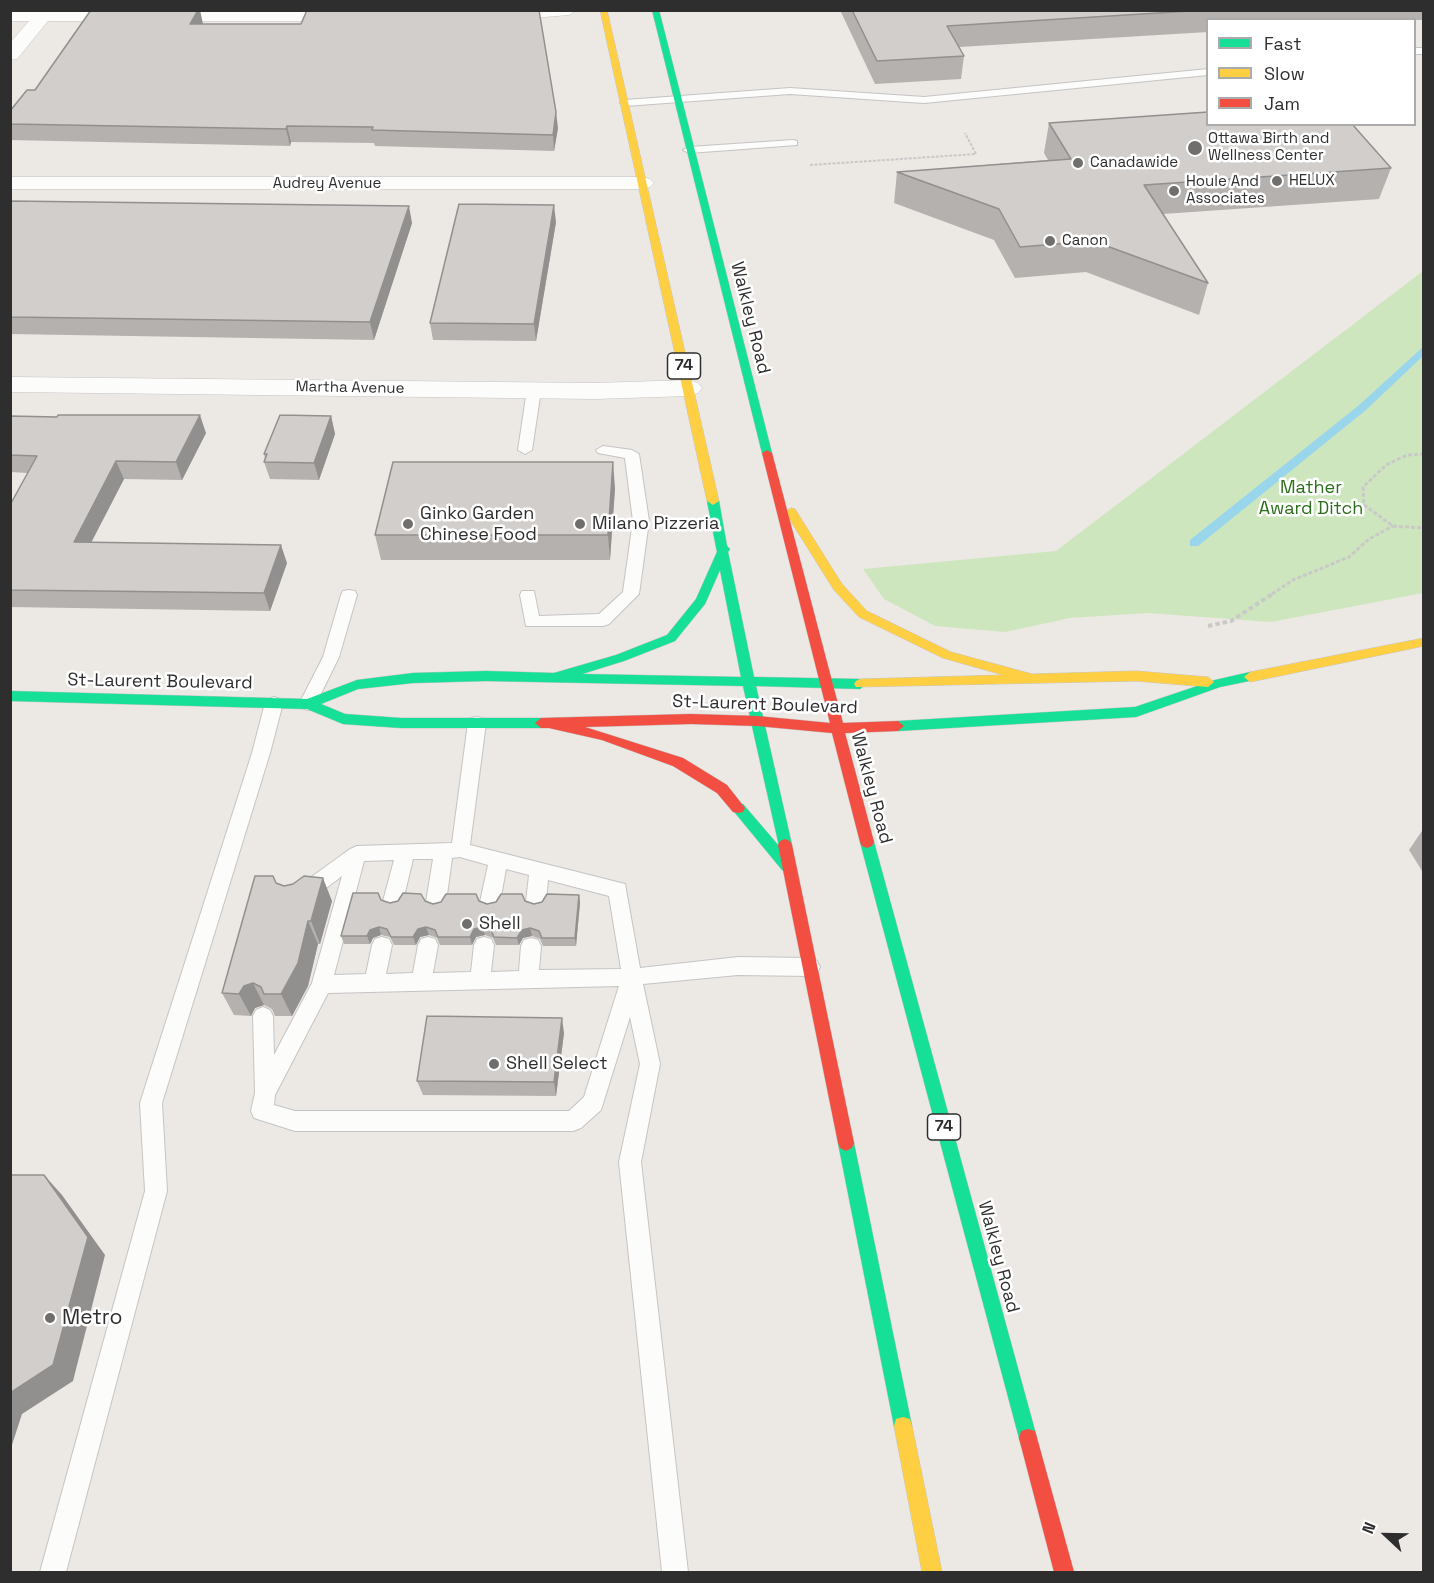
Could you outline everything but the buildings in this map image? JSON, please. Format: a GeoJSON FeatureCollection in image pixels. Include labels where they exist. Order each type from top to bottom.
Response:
{"type":"FeatureCollection","features":[{"type":"Feature","properties":{"kind":"main road","name":"74"},"geometry":{"type":"LineString","coordinates":[[603,10],[724,549],[748,682],[791,871],[932,1572]]}},
{"type":"Feature","properties":{"kind":"main road","name":"Walkley Road"},"geometry":{"type":"LineString","coordinates":[[655,10],[836,728],[1064,1572]]}},
{"type":"Feature","properties":{"kind":"main road"},"geometry":{"type":"LineString","coordinates":[[775,488],[838,587],[863,614],[947,655],[1036,680]]}},
{"type":"Feature","properties":{"kind":"main road"},"geometry":{"type":"LineString","coordinates":[[555,677],[620,658],[671,638],[701,601],[724,549]]}},
{"type":"Feature","properties":{"kind":"main road","name":"St-Laurent Boulevard"},"geometry":{"type":"LineString","coordinates":[[10,696],[308,704],[343,719],[401,723],[550,723],[691,719],[757,721],[836,728],[1136,712],[1219,683],[1424,642]]}},
{"type":"Feature","properties":{"kind":"main road","name":"St-Laurent Boulevard"},"geometry":{"type":"LineString","coordinates":[[308,704],[357,685],[413,678],[555,677],[877,684],[1136,676],[1219,683]]}},
{"type":"Feature","properties":{"kind":"main road"},"geometry":{"type":"LineString","coordinates":[[550,723],[604,736],[678,762],[722,789],[791,871]]}},
{"type":"Feature","properties":{"kind":"street"},"geometry":{"type":"LineString","coordinates":[[477,16],[569,10]]}},
{"type":"Feature","properties":{"kind":"street"},"geometry":{"type":"LineString","coordinates":[[10,16],[259,13],[361,16]]}},
{"type":"Feature","properties":{"kind":"street"},"geometry":{"type":"LineString","coordinates":[[10,55],[43,16]]}},
{"type":"Feature","properties":{"kind":"street","name":"Audrey Avenue"},"geometry":{"type":"LineString","coordinates":[[10,183],[643,183]]}},
{"type":"Feature","properties":{"kind":"street","name":"Martha Avenue"},"geometry":{"type":"LineString","coordinates":[[10,384],[534,390],[689,388]]}},
{"type":"Feature","properties":{"kind":"lane"},"geometry":{"type":"LineString","coordinates":[[625,103],[790,91],[924,100],[1206,72]]}},
{"type":"Feature","properties":{"kind":"lane"},"geometry":{"type":"LineString","coordinates":[[689,150],[793,142]]}},
{"type":"Feature","properties":{"kind":"lane"},"geometry":{"type":"LineString","coordinates":[[525,450],[534,390]]}},
{"type":"Feature","properties":{"kind":"lane"},"geometry":{"type":"LineString","coordinates":[[528,595],[532,622],[603,620],[631,594],[642,521],[632,454],[603,450]]}},
{"type":"Feature","properties":{"kind":"lane"},"geometry":{"type":"LineString","coordinates":[[308,704],[331,657],[349,595]]}},
{"type":"Feature","properties":{"kind":"lane"},"geometry":{"type":"LineString","coordinates":[[53,1572],[156,1191],[151,1103],[261,753],[274,703]]}},
{"type":"Feature","properties":{"kind":"lane"},"geometry":{"type":"LineString","coordinates":[[436,902],[452,851],[477,723]]}},
{"type":"Feature","properties":{"kind":"lane"},"geometry":{"type":"LineString","coordinates":[[296,899],[357,854],[452,851],[618,890],[632,977],[650,1064],[630,1162],[675,1572]]}},
{"type":"Feature","properties":{"kind":"lane"},"geometry":{"type":"LineString","coordinates":[[393,901],[405,853]]}},
{"type":"Feature","properties":{"kind":"lane"},"geometry":{"type":"LineString","coordinates":[[265,1094],[322,984],[357,854]]}},
{"type":"Feature","properties":{"kind":"lane"},"geometry":{"type":"LineString","coordinates":[[490,902],[498,860]]}},
{"type":"Feature","properties":{"kind":"lane"},"geometry":{"type":"LineString","coordinates":[[536,903],[539,870]]}},
{"type":"Feature","properties":{"kind":"lane"},"geometry":{"type":"LineString","coordinates":[[374,983],[382,945]]}},
{"type":"Feature","properties":{"kind":"lane"},"geometry":{"type":"LineString","coordinates":[[421,982],[428,945]]}},
{"type":"Feature","properties":{"kind":"lane"},"geometry":{"type":"LineString","coordinates":[[480,980],[484,945]]}},
{"type":"Feature","properties":{"kind":"lane"},"geometry":{"type":"LineString","coordinates":[[528,979],[531,946]]}},
{"type":"Feature","properties":{"kind":"lane"},"geometry":{"type":"LineString","coordinates":[[322,984],[632,977],[738,966],[810,967]]}},
{"type":"Feature","properties":{"kind":"lane"},"geometry":{"type":"LineString","coordinates":[[262,1016],[265,1094],[262,1112],[295,1121],[573,1121],[593,1103],[632,977]]}},
{"type":"Feature","properties":{"kind":"path"},"geometry":{"type":"LineString","coordinates":[[801,166],[976,154],[965,133]]}},
{"type":"Feature","properties":{"kind":"path"},"geometry":{"type":"LineString","coordinates":[[1393,526],[1364,505],[1363,487],[1386,465],[1407,455],[1424,454]]}},
{"type":"Feature","properties":{"kind":"path"},"geometry":{"type":"LineString","coordinates":[[1208,626],[1231,621],[1293,580],[1349,556],[1369,539],[1393,526],[1424,528]]}},
{"type":"Feature","properties":{"kind":"green space","name":"Mather Award Ditch"},"geometry":{"type":"Polygon","coordinates":[[[1423,271],[1423,593],[1271,622],[1148,613],[1070,618],[1005,632],[935,626],[884,599],[863,569],[1056,551],[1423,271]]]}},
{"type":"Feature","properties":{"kind":"waterway"},"geometry":{"type":"LineString","coordinates":[[1194,543],[1362,408],[1424,349]]}},
{"type":"Feature","properties":{"kind":"traffic: fast"},"geometry":{"type":"LineString","coordinates":[[655,10],[767,453]]}},
{"type":"Feature","properties":{"kind":"traffic: fast"},"geometry":{"type":"LineString","coordinates":[[713,501],[741,648],[785,845]]}},
{"type":"Feature","properties":{"kind":"traffic: fast"},"geometry":{"type":"LineString","coordinates":[[555,677],[620,658],[671,638],[701,601],[724,549]]}},
{"type":"Feature","properties":{"kind":"traffic: fast"},"geometry":{"type":"LineString","coordinates":[[308,704],[357,685],[413,678],[486,676],[860,684]]}},
{"type":"Feature","properties":{"kind":"traffic: fast"},"geometry":{"type":"LineString","coordinates":[[898,726],[1136,712],[1219,683],[1250,677]]}},
{"type":"Feature","properties":{"kind":"traffic: fast"},"geometry":{"type":"LineString","coordinates":[[10,696],[308,704],[343,719],[401,723],[541,723]]}},
{"type":"Feature","properties":{"kind":"traffic: fast"},"geometry":{"type":"LineString","coordinates":[[738,808],[787,866]]}},
{"type":"Feature","properties":{"kind":"traffic: fast"},"geometry":{"type":"LineString","coordinates":[[867,842],[1028,1438]]}},
{"type":"Feature","properties":{"kind":"traffic: fast"},"geometry":{"type":"LineString","coordinates":[[846,1143],[903,1426]]}},
{"type":"Feature","properties":{"kind":"traffic: slow"},"geometry":{"type":"LineString","coordinates":[[603,10],[713,501]]}},
{"type":"Feature","properties":{"kind":"traffic: slow"},"geometry":{"type":"LineString","coordinates":[[791,512],[838,587],[863,614],[947,655],[1036,680]]}},
{"type":"Feature","properties":{"kind":"traffic: slow"},"geometry":{"type":"LineString","coordinates":[[1250,677],[1424,642]]}},
{"type":"Feature","properties":{"kind":"traffic: slow"},"geometry":{"type":"LineString","coordinates":[[860,684],[1136,676],[1208,682]]}},
{"type":"Feature","properties":{"kind":"traffic: slow"},"geometry":{"type":"LineString","coordinates":[[903,1426],[932,1572]]}},
{"type":"Feature","properties":{"kind":"traffic: jam"},"geometry":{"type":"LineString","coordinates":[[767,453],[867,842]]}},
{"type":"Feature","properties":{"kind":"traffic: jam"},"geometry":{"type":"LineString","coordinates":[[541,723],[691,719],[757,721],[836,728],[898,726]]}},
{"type":"Feature","properties":{"kind":"traffic: jam"},"geometry":{"type":"LineString","coordinates":[[550,723],[604,736],[678,762],[722,789],[738,808]]}},
{"type":"Feature","properties":{"kind":"traffic: jam"},"geometry":{"type":"LineString","coordinates":[[785,845],[846,1143]]}},
{"type":"Feature","properties":{"kind":"traffic: jam"},"geometry":{"type":"LineString","coordinates":[[1028,1438],[1064,1572]]}},
{"type":"Feature","properties":{"kind":"place","name":"Ottawa Birth and Wellness Center"},"geometry":{"type":"Point","coordinates":[1195,148]}},
{"type":"Feature","properties":{"kind":"place","name":"Canadawide"},"geometry":{"type":"Point","coordinates":[1078,163]}},
{"type":"Feature","properties":{"kind":"place","name":"HELUX"},"geometry":{"type":"Point","coordinates":[1277,181]}},
{"type":"Feature","properties":{"kind":"place","name":"Houle And Associates"},"geometry":{"type":"Point","coordinates":[1174,191]}},
{"type":"Feature","properties":{"kind":"place","name":"Canon"},"geometry":{"type":"Point","coordinates":[1050,241]}},
{"type":"Feature","properties":{"kind":"place","name":"Ginko Garden Chinese Food"},"geometry":{"type":"Point","coordinates":[408,524]}},
{"type":"Feature","properties":{"kind":"place","name":"Milano Pizzeria"},"geometry":{"type":"Point","coordinates":[580,524]}},
{"type":"Feature","properties":{"kind":"place","name":"Shell"},"geometry":{"type":"Point","coordinates":[467,924]}},
{"type":"Feature","properties":{"kind":"place","name":"Shell Select"},"geometry":{"type":"Point","coordinates":[494,1064]}},
{"type":"Feature","properties":{"kind":"place","name":"Metro"},"geometry":{"type":"Point","coordinates":[50,1318]}}]}
